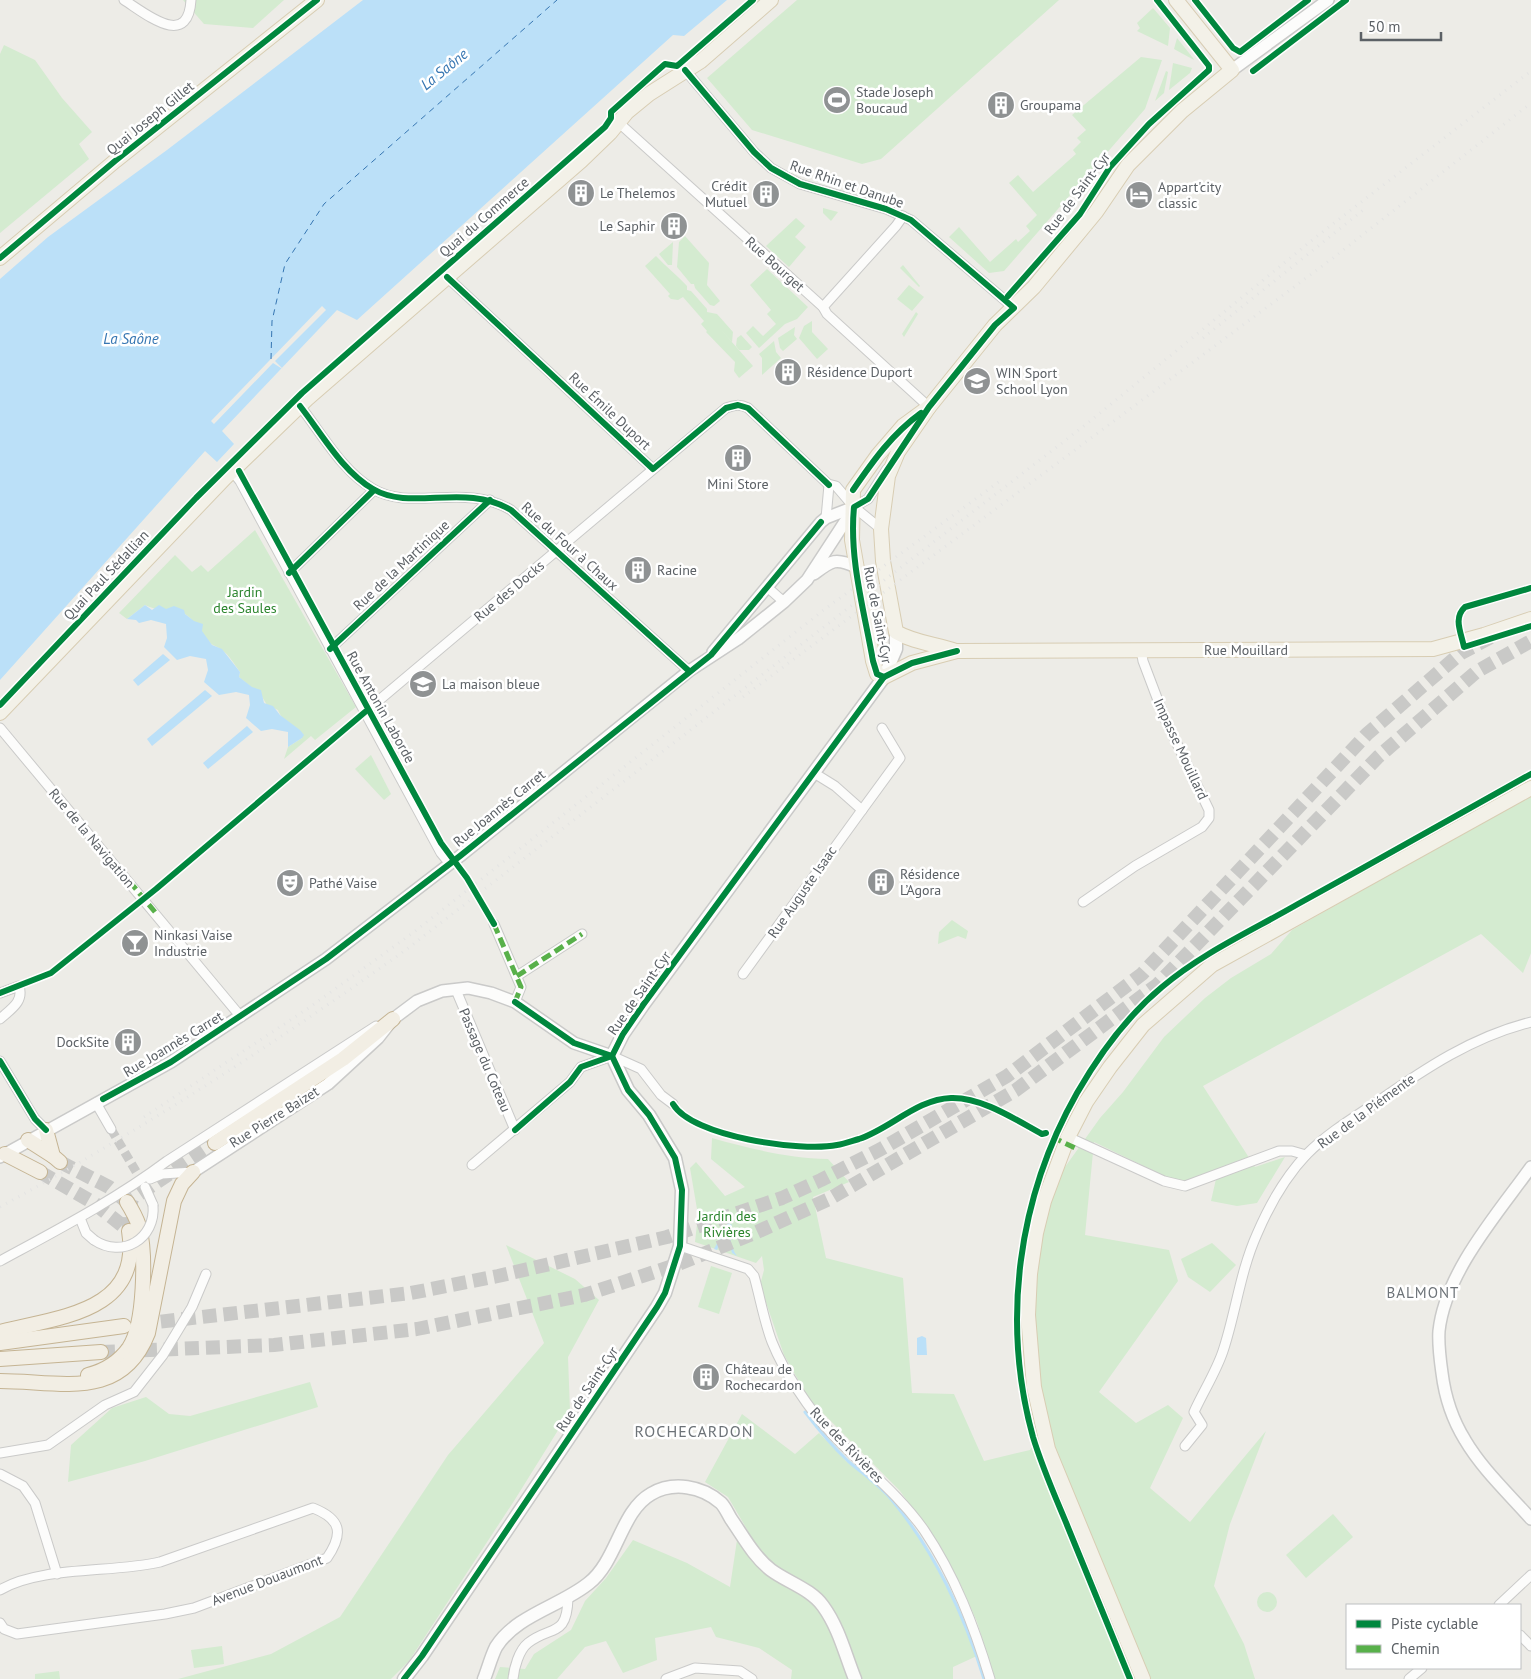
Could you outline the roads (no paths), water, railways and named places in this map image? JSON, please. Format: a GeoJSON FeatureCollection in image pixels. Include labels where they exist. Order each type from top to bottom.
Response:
{"type":"FeatureCollection","features":[{"type":"Feature","properties":{"kind":"highway"},"geometry":{"type":"LineString","coordinates":[[214,1143],[343,1059],[393,1019]]}},
{"type":"Feature","properties":{"kind":"highway"},"geometry":{"type":"LineString","coordinates":[[28,1140],[57,1159],[46,1130]]}},
{"type":"Feature","properties":{"kind":"highway"},"geometry":{"type":"LineString","coordinates":[[2,1155],[40,1172]]}},
{"type":"Feature","properties":{"kind":"highway"},"geometry":{"type":"LineString","coordinates":[[0,1381],[77,1384],[99,1382],[119,1372],[136,1357],[148,1333],[172,1207],[182,1184],[193,1172]]}},
{"type":"Feature","properties":{"kind":"highway"},"geometry":{"type":"LineString","coordinates":[[40,1382],[80,1377],[103,1370],[121,1358],[132,1343],[139,1317],[142,1260],[139,1227],[127,1202]]}},
{"type":"Feature","properties":{"kind":"highway"},"geometry":{"type":"LineString","coordinates":[[0,1332],[78,1312],[105,1300],[119,1284],[126,1270],[130,1253],[129,1231]]}},
{"type":"Feature","properties":{"kind":"highway"},"geometry":{"type":"LineString","coordinates":[[0,1342],[124,1326]]}},
{"type":"Feature","properties":{"kind":"highway"},"geometry":{"type":"LineString","coordinates":[[0,1360],[101,1352]]}},
{"type":"Feature","properties":{"kind":"main road","name":"Quai Joseph Gillet"},"geometry":{"type":"LineString","coordinates":[[0,258],[123,155],[317,0]]}},
{"type":"Feature","properties":{"kind":"main road","name":"Quai du Commerce"},"geometry":{"type":"LineString","coordinates":[[232,472],[300,406],[580,161],[610,133],[618,122],[649,94],[701,61],[771,0]]}},
{"type":"Feature","properties":{"kind":"main road"},"geometry":{"type":"LineString","coordinates":[[1179,2],[1232,70]]}},
{"type":"Feature","properties":{"kind":"main road","name":"Rue de Saint-Cyr"},"geometry":{"type":"LineString","coordinates":[[404,1679],[422,1656],[665,1293],[680,1246],[682,1190],[675,1158],[649,1115],[628,1090],[612,1056],[638,1013],[884,678],[896,649],[896,632],[883,561],[881,529],[888,476],[898,452],[929,407],[995,325],[1014,308],[1096,212],[1113,184],[1146,145],[1211,86],[1232,70]]}},
{"type":"Feature","properties":{"kind":"main road","name":"Rue de Saint-Cyr"},"geometry":{"type":"LineString","coordinates":[[884,678],[877,674],[874,666],[856,567],[852,540],[853,490],[878,455],[903,426],[929,407]]}},
{"type":"Feature","properties":{"kind":"main road","name":"Quai Paul Sédallian"},"geometry":{"type":"LineString","coordinates":[[0,713],[232,472]]}},
{"type":"Feature","properties":{"kind":"main road","name":"Rue Mouillard"},"geometry":{"type":"LineString","coordinates":[[884,678],[912,663],[957,651],[1433,649],[1484,635],[1531,619]]}},
{"type":"Feature","properties":{"kind":"main road","name":"Rue Mouillard"},"geometry":{"type":"LineString","coordinates":[[896,632],[912,640],[939,645],[957,651]]}},
{"type":"Feature","properties":{"kind":"main road"},"geometry":{"type":"LineString","coordinates":[[1143,1679],[1048,1449],[1034,1387],[1028,1315],[1030,1274],[1036,1233],[1044,1201],[1068,1137],[1086,1102],[1143,1024],[1212,965],[1531,788]]}},
{"type":"Feature","properties":{"kind":"main road"},"geometry":{"type":"LineString","coordinates":[[484,1679],[496,1647],[514,1628],[568,1598],[591,1582],[608,1561],[634,1510],[649,1495],[664,1488],[685,1486],[704,1493],[721,1504],[750,1547],[770,1569],[822,1605],[838,1630],[855,1679]]}},
{"type":"Feature","properties":{"kind":"street"},"geometry":{"type":"LineString","coordinates":[[124,0],[165,25],[174,27],[182,24],[188,16],[190,0]]}},
{"type":"Feature","properties":{"kind":"street"},"geometry":{"type":"LineString","coordinates":[[1232,70],[1251,59],[1328,0]]}},
{"type":"Feature","properties":{"kind":"street","name":"Rue Rhin et Danube"},"geometry":{"type":"LineString","coordinates":[[685,70],[754,152],[771,168],[800,184],[911,220],[1014,308]]}},
{"type":"Feature","properties":{"kind":"street","name":"Rue Bourget"},"geometry":{"type":"LineString","coordinates":[[618,122],[823,307],[827,314],[929,407]]}},
{"type":"Feature","properties":{"kind":"street"},"geometry":{"type":"LineString","coordinates":[[823,307],[903,216]]}},
{"type":"Feature","properties":{"kind":"street","name":"Rue Émile Duport"},"geometry":{"type":"LineString","coordinates":[[447,276],[653,469],[726,408],[738,405],[748,408],[829,485],[836,486],[854,508]]}},
{"type":"Feature","properties":{"kind":"street","name":"Rue du Four à Chaux"},"geometry":{"type":"LineString","coordinates":[[300,406],[356,477],[374,490],[401,498],[463,496],[490,500],[511,510],[689,671]]}},
{"type":"Feature","properties":{"kind":"street","name":"Rue de Saint-Cyr"},"geometry":{"type":"LineString","coordinates":[[854,508],[868,499],[898,452]]}},
{"type":"Feature","properties":{"kind":"street","name":"Rue des Docks"},"geometry":{"type":"LineString","coordinates":[[365,712],[653,469]]}},
{"type":"Feature","properties":{"kind":"street","name":"Rue Antonin Laborde"},"geometry":{"type":"LineString","coordinates":[[232,472],[240,481],[288,573],[441,853],[450,864]]}},
{"type":"Feature","properties":{"kind":"street"},"geometry":{"type":"LineString","coordinates":[[826,518],[829,485]]}},
{"type":"Feature","properties":{"kind":"street"},"geometry":{"type":"LineString","coordinates":[[288,573],[374,490]]}},
{"type":"Feature","properties":{"kind":"street","name":"Rue de la Martinique"},"geometry":{"type":"LineString","coordinates":[[330,649],[490,500]]}},
{"type":"Feature","properties":{"kind":"street"},"geometry":{"type":"LineString","coordinates":[[854,508],[881,529]]}},
{"type":"Feature","properties":{"kind":"street","name":"Rue Joannès Carret"},"geometry":{"type":"LineString","coordinates":[[710,655],[826,518],[854,508]]}},
{"type":"Feature","properties":{"kind":"street","name":"Rue Joannès Carret"},"geometry":{"type":"LineString","coordinates":[[2,1155],[171,1062],[326,959],[450,864],[689,671],[710,655],[738,639],[784,602],[807,580],[847,522],[854,508]]}},
{"type":"Feature","properties":{"kind":"street","name":"Rue de Saint-Cyr"},"geometry":{"type":"LineString","coordinates":[[807,580],[832,562],[843,561],[856,567]]}},
{"type":"Feature","properties":{"kind":"street"},"geometry":{"type":"LineString","coordinates":[[766,587],[784,602]]}},
{"type":"Feature","properties":{"kind":"street","name":"Impasse Mouillard"},"geometry":{"type":"LineString","coordinates":[[1083,902],[1135,866],[1202,827],[1208,818],[1209,810],[1165,719],[1142,661],[1142,650]]}},
{"type":"Feature","properties":{"kind":"street","name":"Rue de la Navigation"},"geometry":{"type":"LineString","coordinates":[[0,728],[241,1017]]}},
{"type":"Feature","properties":{"kind":"street","name":"Rue Auguste Isaac"},"geometry":{"type":"LineString","coordinates":[[744,974],[900,758],[882,728]]}},
{"type":"Feature","properties":{"kind":"street"},"geometry":{"type":"LineString","coordinates":[[814,773],[835,786],[862,810]]}},
{"type":"Feature","properties":{"kind":"street"},"geometry":{"type":"LineString","coordinates":[[494,924],[521,987],[515,1002]]}},
{"type":"Feature","properties":{"kind":"street"},"geometry":{"type":"LineString","coordinates":[[517,976],[582,934]]}},
{"type":"Feature","properties":{"kind":"street"},"geometry":{"type":"LineString","coordinates":[[0,993],[19,986],[21,994],[18,1003],[0,1019]]}},
{"type":"Feature","properties":{"kind":"street","name":"Rue Pierre Baizet"},"geometry":{"type":"LineString","coordinates":[[142,1185],[167,1161],[372,1028],[393,1019],[417,1001],[442,991],[468,988],[492,993],[515,1002],[574,1043],[612,1056]]}},
{"type":"Feature","properties":{"kind":"street","name":"Passage du Coteau"},"geometry":{"type":"LineString","coordinates":[[456,990],[515,1130]]}},
{"type":"Feature","properties":{"kind":"street","name":"Rue Pierre Baizet"},"geometry":{"type":"LineString","coordinates":[[0,1261],[162,1174],[193,1172],[328,1084],[378,1038],[393,1019]]}},
{"type":"Feature","properties":{"kind":"street","name":"Rue de la Piémente"},"geometry":{"type":"LineString","coordinates":[[1185,1446],[1202,1425],[1194,1412],[1223,1352],[1242,1278],[1256,1237],[1278,1194],[1306,1155],[1338,1128],[1439,1060],[1468,1044],[1506,1028],[1531,1022]]}},
{"type":"Feature","properties":{"kind":"street"},"geometry":{"type":"LineString","coordinates":[[472,1166],[570,1082],[582,1067],[612,1056],[641,1069],[661,1095],[672,1104]]}},
{"type":"Feature","properties":{"kind":"street"},"geometry":{"type":"LineString","coordinates":[[0,1061],[36,1120],[46,1130]]}},
{"type":"Feature","properties":{"kind":"street"},"geometry":{"type":"LineString","coordinates":[[96,1103],[112,1129]]}},
{"type":"Feature","properties":{"kind":"street"},"geometry":{"type":"LineString","coordinates":[[1068,1137],[1164,1181],[1185,1186],[1279,1151],[1292,1151],[1306,1155]]}},
{"type":"Feature","properties":{"kind":"street"},"geometry":{"type":"LineString","coordinates":[[1529,1512],[1478,1457],[1455,1423],[1445,1394],[1438,1352],[1441,1321],[1457,1276],[1531,1167]]}},
{"type":"Feature","properties":{"kind":"street"},"geometry":{"type":"LineString","coordinates":[[80,1218],[86,1232],[94,1240],[112,1248],[132,1245],[140,1240],[148,1230],[153,1216],[153,1205],[142,1185]]}},
{"type":"Feature","properties":{"kind":"street","name":"Rue des Rivières"},"geometry":{"type":"LineString","coordinates":[[680,1246],[748,1269],[754,1276],[772,1342],[806,1402],[832,1434],[895,1494],[924,1530],[953,1579],[973,1623],[990,1679]]}},
{"type":"Feature","properties":{"kind":"street"},"geometry":{"type":"LineString","coordinates":[[0,1453],[48,1445],[105,1405],[134,1392],[163,1355],[192,1307],[206,1274]]}},
{"type":"Feature","properties":{"kind":"street"},"geometry":{"type":"LineString","coordinates":[[0,1474],[23,1486],[34,1503],[56,1574]]}},
{"type":"Feature","properties":{"kind":"street","name":"Avenue Douaumont"},"geometry":{"type":"LineString","coordinates":[[0,1590],[24,1580],[56,1574],[141,1567],[313,1508],[329,1514],[338,1532],[336,1546],[327,1558],[194,1608],[165,1614],[17,1634],[4,1629],[0,1623]]}},
{"type":"Feature","properties":{"kind":"street"},"geometry":{"type":"LineString","coordinates":[[1500,1604],[1531,1574]]}},
{"type":"Feature","properties":{"kind":"street"},"geometry":{"type":"LineString","coordinates":[[513,1679],[514,1667],[526,1644],[558,1628],[567,1616],[568,1598]]}},
{"type":"Feature","properties":{"kind":"street"},"geometry":{"type":"LineString","coordinates":[[1521,1635],[1531,1646]]}},
{"type":"Feature","properties":{"kind":"street"},"geometry":{"type":"LineString","coordinates":[[666,1679],[695,1668],[740,1671],[752,1679]]}},
{"type":"Feature","properties":{"kind":"street"},"geometry":{"type":"LineString","coordinates":[[1409,1679],[1421,1669]]}},
{"type":"Feature","properties":{"kind":"water","name":"La Saône"},"geometry":{"type":"Polygon","coordinates":[[[363,0],[727,0],[684,36],[673,35],[357,320],[337,310],[222,431],[234,444],[217,462],[205,451],[0,680],[0,279],[48,237],[167,150],[363,0]]]}},
{"type":"Feature","properties":{"kind":"water"},"geometry":{"type":"Polygon","coordinates":[[[145,605],[152,610],[159,605],[166,609],[174,606],[184,610],[185,614],[194,621],[203,624],[202,631],[212,645],[222,649],[240,672],[239,677],[252,687],[261,690],[264,703],[273,706],[280,715],[300,730],[304,735],[302,738],[288,747],[288,732],[272,729],[261,731],[246,718],[250,705],[249,695],[236,692],[219,695],[204,682],[208,670],[206,659],[190,656],[177,660],[164,647],[167,638],[166,624],[151,620],[139,623],[136,620],[127,619],[145,605]]]}},
{"type":"Feature","properties":{"kind":"water"},"geometry":{"type":"Polygon","coordinates":[[[163,654],[170,660],[138,686],[133,680],[163,654]]]}},
{"type":"Feature","properties":{"kind":"water"},"geometry":{"type":"Polygon","coordinates":[[[205,690],[212,696],[152,746],[147,739],[205,690]]]}},
{"type":"Feature","properties":{"kind":"water"},"geometry":{"type":"Polygon","coordinates":[[[247,726],[253,732],[208,769],[203,763],[247,726]]]}},
{"type":"Feature","properties":{"kind":"water"},"geometry":{"type":"Polygon","coordinates":[[[728,1223],[732,1225],[731,1241],[737,1256],[732,1253],[727,1234],[723,1235],[717,1250],[714,1249],[728,1223]]]}},
{"type":"Feature","properties":{"kind":"water"},"geometry":{"type":"Polygon","coordinates":[[[922,1336],[926,1338],[927,1355],[917,1355],[917,1338],[922,1336]]]}},
{"type":"Feature","properties":{"kind":"waterway"},"geometry":{"type":"LineString","coordinates":[[805,1412],[842,1455],[876,1484],[907,1519],[934,1562],[958,1608],[984,1679]]}},
{"type":"Feature","properties":{"kind":"tunnel"},"geometry":{"type":"LineString","coordinates":[[140,1324],[411,1293],[498,1276],[667,1237],[782,1198],[821,1180],[881,1149],[1007,1076],[1142,974],[1367,734],[1461,653],[1493,636]]}},
{"type":"Feature","properties":{"kind":"tunnel"},"geometry":{"type":"LineString","coordinates":[[101,1352],[274,1345],[417,1329],[584,1295],[676,1265],[757,1232],[829,1199],[1016,1090],[1157,985],[1378,757],[1476,672],[1531,641]]}},
{"type":"Feature","properties":{"kind":"tunnel"},"geometry":{"type":"LineString","coordinates":[[111,1129],[144,1185]]}},
{"type":"Feature","properties":{"kind":"tunnel"},"geometry":{"type":"LineString","coordinates":[[129,1231],[128,1211],[132,1199],[215,1143]]}},
{"type":"Feature","properties":{"kind":"tunnel"},"geometry":{"type":"LineString","coordinates":[[60,1162],[109,1187],[127,1202]]}},
{"type":"Feature","properties":{"kind":"tunnel"},"geometry":{"type":"LineString","coordinates":[[40,1172],[94,1203],[129,1231]]}},
{"type":"Feature","properties":{"kind":"railway"},"geometry":{"type":"LineString","coordinates":[[0,1207],[53,1178],[208,1084],[258,1052],[407,949],[1089,422],[1316,237],[1531,71]]}},
{"type":"Feature","properties":{"kind":"railway"},"geometry":{"type":"LineString","coordinates":[[743,697],[1333,258],[1531,103]]}},
{"type":"Feature","properties":{"kind":"railway"},"geometry":{"type":"LineString","coordinates":[[1203,338],[1367,207]]}},
{"type":"Feature","properties":{"kind":"railway"},"geometry":{"type":"LineString","coordinates":[[144,1117],[310,1007],[414,932],[825,609],[1000,481]]}},
{"type":"Feature","properties":{"kind":"place","name":"Stade Joseph Boucaud"},"geometry":{"type":"Point","coordinates":[837,100]}},
{"type":"Feature","properties":{"kind":"place","name":"Groupama"},"geometry":{"type":"Point","coordinates":[1001,105]}},
{"type":"Feature","properties":{"kind":"place","name":"Le Thelemos"},"geometry":{"type":"Point","coordinates":[581,193]}},
{"type":"Feature","properties":{"kind":"place","name":"Crédit Mutuel"},"geometry":{"type":"Point","coordinates":[766,194]}},
{"type":"Feature","properties":{"kind":"place","name":"Appart'city classic"},"geometry":{"type":"Point","coordinates":[1139,195]}},
{"type":"Feature","properties":{"kind":"place","name":"Le Saphir"},"geometry":{"type":"Point","coordinates":[674,226]}},
{"type":"Feature","properties":{"kind":"place","name":"Résidence Duport"},"geometry":{"type":"Point","coordinates":[788,372]}},
{"type":"Feature","properties":{"kind":"place","name":"WIN Sport School Lyon"},"geometry":{"type":"Point","coordinates":[977,381]}},
{"type":"Feature","properties":{"kind":"place","name":"Mini Store"},"geometry":{"type":"Point","coordinates":[738,458]}},
{"type":"Feature","properties":{"kind":"place","name":"Racine"},"geometry":{"type":"Point","coordinates":[638,570]}},
{"type":"Feature","properties":{"kind":"place","name":"La maison bleue"},"geometry":{"type":"Point","coordinates":[423,684]}},
{"type":"Feature","properties":{"kind":"place","name":"Résidence L’Agora"},"geometry":{"type":"Point","coordinates":[881,882]}},
{"type":"Feature","properties":{"kind":"place","name":"Pathé Vaise"},"geometry":{"type":"Point","coordinates":[290,883]}},
{"type":"Feature","properties":{"kind":"place","name":"Ninkasi Vaise Industrie"},"geometry":{"type":"Point","coordinates":[135,943]}},
{"type":"Feature","properties":{"kind":"place","name":"DockSite"},"geometry":{"type":"Point","coordinates":[128,1042]}},
{"type":"Feature","properties":{"kind":"place","name":"Château de Rochecardon"},"geometry":{"type":"Point","coordinates":[706,1377]}},
{"type":"Feature","properties":{"kind":"district","name":"BALMONT"},"geometry":{"type":"Point","coordinates":[1423,1292]}},
{"type":"Feature","properties":{"kind":"district","name":"ROCHECARDON"},"geometry":{"type":"Point","coordinates":[694,1431]}},
{"type":"Feature","properties":{"kind":"park label","name":"Jardin des Saules"},"geometry":{"type":"Point","coordinates":[245,600]}},
{"type":"Feature","properties":{"kind":"park label","name":"Jardin des Rivières"},"geometry":{"type":"Point","coordinates":[727,1224]}}]}
